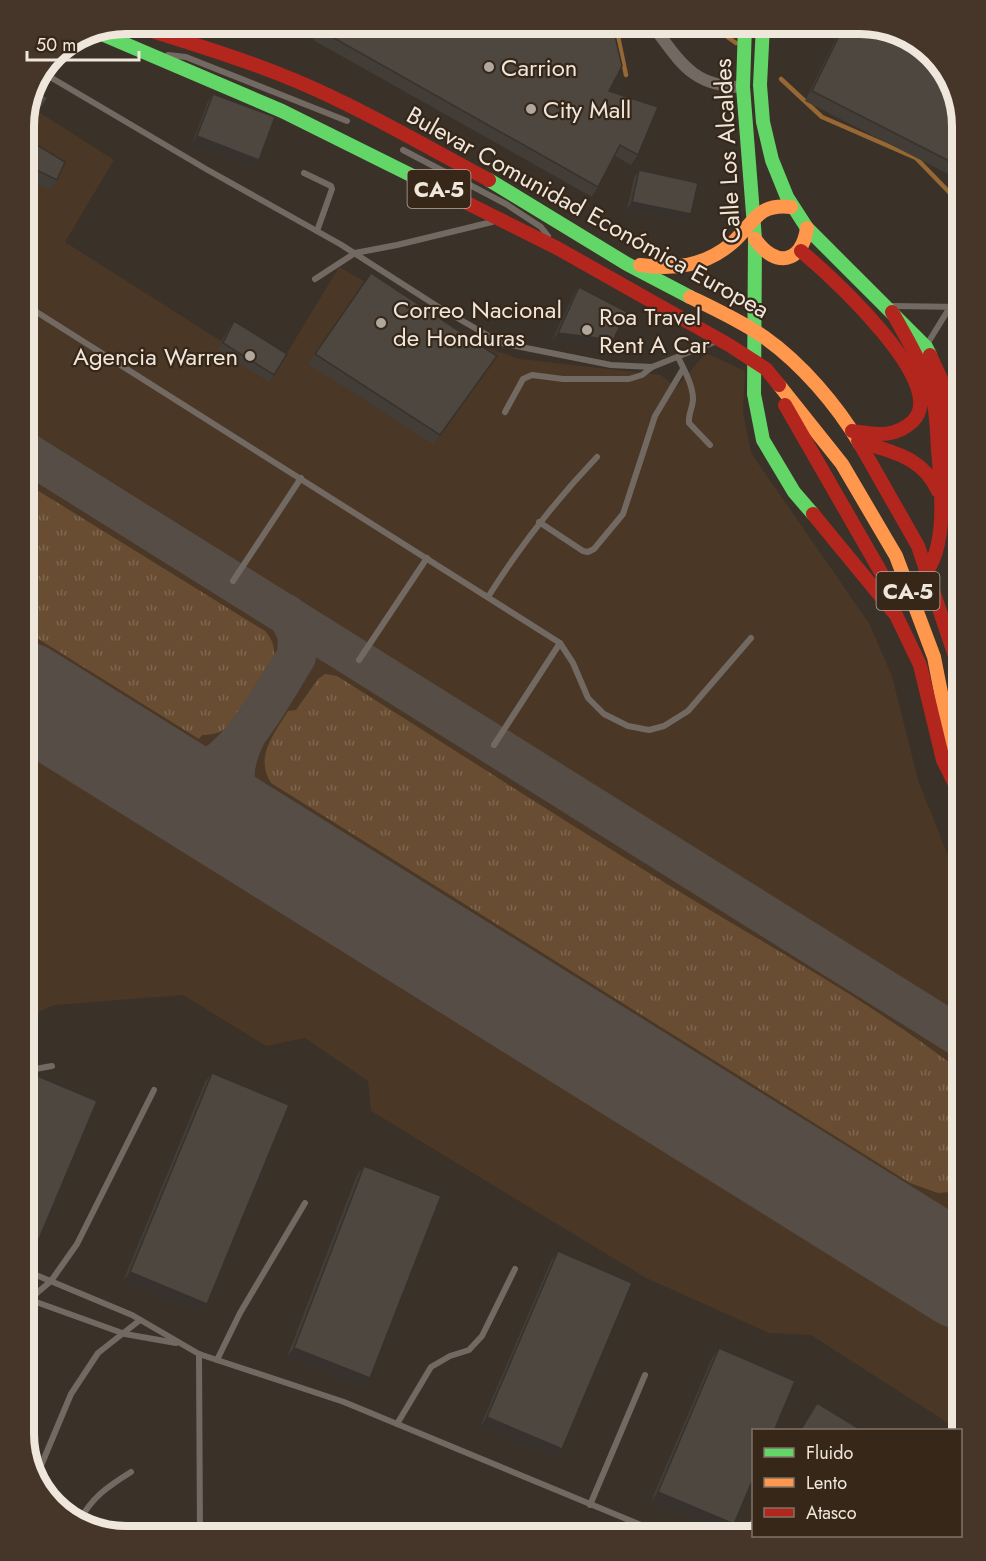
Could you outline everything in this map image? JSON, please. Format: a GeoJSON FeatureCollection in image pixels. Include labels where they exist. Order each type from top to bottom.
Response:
{"type":"FeatureCollection","features":[{"type":"Feature","properties":{"kind":"main road","name":"Bulevar Comunidad Económica Europea"},"geometry":{"type":"LineString","coordinates":[[162,34],[252,63],[297,81],[389,126],[507,191],[627,264],[763,336],[811,379],[855,436],[918,546],[952,647]]}},
{"type":"Feature","properties":{"kind":"main road","name":"Calle Los Alcaldes"},"geometry":{"type":"LineString","coordinates":[[745,35],[743,87],[755,239],[754,394],[763,440],[794,492],[896,615],[920,665],[943,760],[952,779]]}},
{"type":"Feature","properties":{"kind":"main road","name":"Calle Los Alcaldes"},"geometry":{"type":"LineString","coordinates":[[763,35],[760,87],[765,129],[776,169],[791,207],[807,228],[926,347],[941,380],[952,469]]}},
{"type":"Feature","properties":{"kind":"main road","name":"Bulevar Comunidad Económica Europea"},"geometry":{"type":"LineString","coordinates":[[107,36],[282,111],[557,248],[725,342],[766,369],[842,464],[896,556],[934,657],[952,745]]}},
{"type":"Feature","properties":{"kind":"main road"},"geometry":{"type":"LineString","coordinates":[[627,264],[671,269],[701,262],[733,243],[760,211],[770,206],[791,207]]}},
{"type":"Feature","properties":{"kind":"main road"},"geometry":{"type":"LineString","coordinates":[[755,239],[762,251],[775,258],[789,258],[801,251],[806,240],[807,228]]}},
{"type":"Feature","properties":{"kind":"main road"},"geometry":{"type":"LineString","coordinates":[[801,251],[819,266],[894,347],[910,368],[918,388],[920,408],[915,418],[895,432],[885,435],[855,436]]}},
{"type":"Feature","properties":{"kind":"main road"},"geometry":{"type":"LineString","coordinates":[[766,369],[814,458],[886,581],[893,585],[911,584],[926,576],[932,568],[940,535],[934,404],[921,363],[889,309]]}},
{"type":"Feature","properties":{"kind":"main road"},"geometry":{"type":"LineString","coordinates":[[855,436],[922,467],[932,479],[940,496]]}},
{"type":"Feature","properties":{"kind":"street"},"geometry":{"type":"LineString","coordinates":[[660,35],[677,58],[697,77],[722,87],[743,87]]}},
{"type":"Feature","properties":{"kind":"lane"},"geometry":{"type":"LineString","coordinates":[[141,50],[186,57],[347,121]]}},
{"type":"Feature","properties":{"kind":"lane"},"geometry":{"type":"LineString","coordinates":[[49,77],[355,253],[501,344],[611,365],[652,367]]}},
{"type":"Feature","properties":{"kind":"lane"},"geometry":{"type":"LineString","coordinates":[[403,150],[506,204],[541,227],[557,248]]}},
{"type":"Feature","properties":{"kind":"lane"},"geometry":{"type":"LineString","coordinates":[[304,173],[331,186],[332,189],[317,231]]}},
{"type":"Feature","properties":{"kind":"lane"},"geometry":{"type":"LineString","coordinates":[[315,279],[355,253],[500,220]]}},
{"type":"Feature","properties":{"kind":"lane"},"geometry":{"type":"LineString","coordinates":[[863,312],[950,307]]}},
{"type":"Feature","properties":{"kind":"lane"},"geometry":{"type":"LineString","coordinates":[[926,347],[950,307]]}},
{"type":"Feature","properties":{"kind":"lane"},"geometry":{"type":"LineString","coordinates":[[35,311],[560,642],[573,663],[588,698],[604,714],[628,726],[649,730],[664,726],[688,711],[751,638]]}},
{"type":"Feature","properties":{"kind":"lane"},"geometry":{"type":"LineString","coordinates":[[505,412],[523,379],[532,375],[563,379],[629,379],[642,375],[652,367],[725,342]]}},
{"type":"Feature","properties":{"kind":"lane"},"geometry":{"type":"LineString","coordinates":[[678,357],[692,393],[689,423],[710,445]]}},
{"type":"Feature","properties":{"kind":"lane"},"geometry":{"type":"LineString","coordinates":[[539,522],[583,551],[588,552],[594,549],[622,514],[655,416],[683,369]]}},
{"type":"Feature","properties":{"kind":"lane"},"geometry":{"type":"LineString","coordinates":[[488,597],[513,557],[539,522],[597,457]]}},
{"type":"Feature","properties":{"kind":"lane"},"geometry":{"type":"LineString","coordinates":[[233,581],[300,478]]}},
{"type":"Feature","properties":{"kind":"lane"},"geometry":{"type":"LineString","coordinates":[[359,660],[427,558]]}},
{"type":"Feature","properties":{"kind":"lane"},"geometry":{"type":"LineString","coordinates":[[494,745],[560,642]]}},
{"type":"Feature","properties":{"kind":"lane"},"geometry":{"type":"LineString","coordinates":[[34,1069],[52,1066]]}},
{"type":"Feature","properties":{"kind":"lane"},"geometry":{"type":"LineString","coordinates":[[34,1294],[51,1281],[77,1244],[154,1090]]}},
{"type":"Feature","properties":{"kind":"lane"},"geometry":{"type":"LineString","coordinates":[[217,1360],[240,1313],[305,1203]]}},
{"type":"Feature","properties":{"kind":"lane"},"geometry":{"type":"LineString","coordinates":[[397,1424],[431,1367],[450,1356],[469,1350],[482,1336],[515,1269]]}},
{"type":"Feature","properties":{"kind":"lane"},"geometry":{"type":"LineString","coordinates":[[34,1273],[140,1320],[199,1354],[344,1402],[642,1526]]}},
{"type":"Feature","properties":{"kind":"lane"},"geometry":{"type":"LineString","coordinates":[[34,1304],[125,1334],[180,1344]]}},
{"type":"Feature","properties":{"kind":"lane"},"geometry":{"type":"LineString","coordinates":[[41,1466],[71,1394],[98,1353],[140,1320]]}},
{"type":"Feature","properties":{"kind":"lane"},"geometry":{"type":"LineString","coordinates":[[199,1354],[200,1526]]}},
{"type":"Feature","properties":{"kind":"lane"},"geometry":{"type":"LineString","coordinates":[[590,1505],[645,1375]]}},
{"type":"Feature","properties":{"kind":"lane"},"geometry":{"type":"LineString","coordinates":[[82,1515],[103,1490],[131,1472]]}},
{"type":"Feature","properties":{"kind":"shaded area"},"geometry":{"type":"Polygon","coordinates":[[[37,109],[114,160],[65,242],[221,341],[229,328],[282,361],[339,267],[476,344],[520,359],[661,375],[676,387],[706,353],[745,371],[743,412],[751,453],[869,623],[892,676],[918,780],[952,865],[952,1426],[811,1335],[769,1333],[646,1278],[371,1111],[368,1081],[305,1038],[266,1046],[183,995],[55,1005],[34,1014],[35,120],[37,109]]]}},
{"type":"Feature","properties":{"kind":"green space"},"geometry":{"type":"Polygon","coordinates":[[[35,489],[265,631],[271,640],[274,657],[272,662],[233,722],[222,731],[202,735],[199,739],[35,637],[35,489]]]}},
{"type":"Feature","properties":{"kind":"green space"},"geometry":{"type":"Polygon","coordinates":[[[325,674],[337,676],[625,858],[854,997],[952,1065],[952,1192],[938,1193],[910,1183],[271,783],[266,773],[265,755],[272,737],[288,711],[296,710],[318,679],[325,674]]]}},
{"type":"Feature","properties":{"kind":"building","name":"City Mall"},"geometry":{"type":"Polygon","coordinates":[[[327,34],[615,35],[622,66],[609,91],[658,107],[638,155],[620,145],[598,187],[327,34]]]}},
{"type":"Feature","properties":{"kind":"building"},"geometry":{"type":"Polygon","coordinates":[[[840,35],[878,36],[900,44],[911,50],[929,66],[947,97],[952,126],[952,162],[812,91],[840,35]]]}},
{"type":"Feature","properties":{"kind":"building"},"geometry":{"type":"Polygon","coordinates":[[[41,94],[48,98],[36,115],[41,94]]]}},
{"type":"Feature","properties":{"kind":"building"},"geometry":{"type":"Polygon","coordinates":[[[213,94],[275,117],[259,160],[197,136],[213,94]]]}},
{"type":"Feature","properties":{"kind":"building"},"geometry":{"type":"Polygon","coordinates":[[[35,144],[65,162],[57,180],[35,169],[35,144]]]}},
{"type":"Feature","properties":{"kind":"building"},"geometry":{"type":"Polygon","coordinates":[[[639,170],[698,183],[691,214],[632,202],[639,170]]]}},
{"type":"Feature","properties":{"kind":"building","name":"Correo Nacional de Honduras"},"geometry":{"type":"Polygon","coordinates":[[[371,273],[497,356],[440,435],[315,354],[371,273]]]}},
{"type":"Feature","properties":{"kind":"building","name":"Roa Travel Rent A Car"},"geometry":{"type":"Polygon","coordinates":[[[579,287],[627,312],[613,340],[558,333],[579,287]]]}},
{"type":"Feature","properties":{"kind":"building","name":"Agencia Warren"},"geometry":{"type":"Polygon","coordinates":[[[234,321],[287,354],[274,375],[223,343],[234,321]]]}},
{"type":"Feature","properties":{"kind":"building"},"geometry":{"type":"Polygon","coordinates":[[[212,1073],[289,1105],[207,1304],[130,1272],[212,1073]]]}},
{"type":"Feature","properties":{"kind":"building"},"geometry":{"type":"Polygon","coordinates":[[[34,1075],[97,1101],[39,1239],[34,1237],[34,1075]]]}},
{"type":"Feature","properties":{"kind":"building"},"geometry":{"type":"Polygon","coordinates":[[[364,1166],[441,1196],[370,1378],[294,1348],[364,1166]]]}},
{"type":"Feature","properties":{"kind":"building"},"geometry":{"type":"Polygon","coordinates":[[[558,1251],[632,1283],[562,1449],[487,1417],[558,1251]]]}},
{"type":"Feature","properties":{"kind":"building"},"geometry":{"type":"Polygon","coordinates":[[[719,1348],[795,1381],[775,1429],[752,1429],[752,1481],[734,1524],[658,1492],[719,1348]]]}},
{"type":"Feature","properties":{"kind":"building"},"geometry":{"type":"Polygon","coordinates":[[[817,1403],[860,1429],[801,1429],[817,1403]]]}},
{"type":"Feature","properties":{"kind":"waterway"},"geometry":{"type":"LineString","coordinates":[[618,35],[626,75]]}},
{"type":"Feature","properties":{"kind":"waterway"},"geometry":{"type":"LineString","coordinates":[[724,35],[736,43]]}},
{"type":"Feature","properties":{"kind":"waterway"},"geometry":{"type":"LineString","coordinates":[[781,79],[822,117],[916,158],[952,196]]}},
{"type":"Feature","properties":{"kind":"taxiway"},"geometry":{"type":"LineString","coordinates":[[35,458],[952,1032]]}},
{"type":"Feature","properties":{"kind":"taxiway"},"geometry":{"type":"LineString","coordinates":[[147,770],[179,775],[198,773],[228,755],[254,723],[296,657],[297,634],[286,614]]}},
{"type":"Feature","properties":{"kind":"taxiway"},"geometry":{"type":"LineString","coordinates":[[246,735],[236,764],[236,790],[245,815],[262,841]]}},
{"type":"Feature","properties":{"kind":"taxiway"},"geometry":{"type":"LineString","coordinates":[[902,1241],[926,1241],[952,1235]]}},
{"type":"Feature","properties":{"kind":"runway"},"geometry":{"type":"LineString","coordinates":[[35,700],[952,1272]]}},
{"type":"Feature","properties":{"kind":"traffic: fast"},"geometry":{"type":"LineString","coordinates":[[745,35],[743,87],[755,239],[754,394],[763,440],[794,492],[813,514]]}},
{"type":"Feature","properties":{"kind":"traffic: fast"},"geometry":{"type":"LineString","coordinates":[[763,35],[760,85],[763,122],[772,160],[787,197],[807,228],[926,347],[930,355]]}},
{"type":"Feature","properties":{"kind":"traffic: fast"},"geometry":{"type":"LineString","coordinates":[[107,36],[282,111],[457,198]]}},
{"type":"Feature","properties":{"kind":"traffic: fast"},"geometry":{"type":"LineString","coordinates":[[489,180],[627,264],[690,297]]}},
{"type":"Feature","properties":{"kind":"traffic: slow"},"geometry":{"type":"LineString","coordinates":[[640,265],[677,266],[711,257],[732,243],[763,212],[770,208],[791,207]]}},
{"type":"Feature","properties":{"kind":"traffic: slow"},"geometry":{"type":"LineString","coordinates":[[755,239],[771,255],[787,258],[800,249],[807,228]]}},
{"type":"Feature","properties":{"kind":"traffic: slow"},"geometry":{"type":"LineString","coordinates":[[690,297],[746,326],[778,347],[817,386],[840,414],[860,444]]}},
{"type":"Feature","properties":{"kind":"traffic: slow"},"geometry":{"type":"LineString","coordinates":[[779,385],[842,464],[896,556],[934,657],[952,749]]}},
{"type":"Feature","properties":{"kind":"traffic: jam"},"geometry":{"type":"LineString","coordinates":[[161,34],[242,60],[319,91],[489,180]]}},
{"type":"Feature","properties":{"kind":"traffic: jam"},"geometry":{"type":"LineString","coordinates":[[457,198],[557,248],[729,345],[766,369],[779,385]]}},
{"type":"Feature","properties":{"kind":"traffic: jam"},"geometry":{"type":"LineString","coordinates":[[801,251],[835,282],[881,331],[901,357],[915,382],[920,404],[913,421],[906,427],[884,434],[852,431]]}},
{"type":"Feature","properties":{"kind":"traffic: jam"},"geometry":{"type":"LineString","coordinates":[[785,405],[886,581],[901,585],[917,581],[928,570],[935,556],[939,539],[941,501],[936,421],[934,404],[926,380],[892,312]]}},
{"type":"Feature","properties":{"kind":"traffic: jam"},"geometry":{"type":"LineString","coordinates":[[930,355],[941,379],[952,488]]}},
{"type":"Feature","properties":{"kind":"traffic: jam"},"geometry":{"type":"LineString","coordinates":[[858,441],[894,452],[914,463],[931,479],[938,491]]}},
{"type":"Feature","properties":{"kind":"traffic: jam"},"geometry":{"type":"LineString","coordinates":[[860,444],[918,546],[952,647]]}},
{"type":"Feature","properties":{"kind":"traffic: jam"},"geometry":{"type":"LineString","coordinates":[[813,514],[896,615],[920,665],[943,760],[952,778]]}},
{"type":"Feature","properties":{"kind":"place","name":"Carrion"},"geometry":{"type":"Point","coordinates":[489,67]}},
{"type":"Feature","properties":{"kind":"place","name":"City Mall"},"geometry":{"type":"Point","coordinates":[531,109]}},
{"type":"Feature","properties":{"kind":"place","name":"Correo Nacional de Honduras"},"geometry":{"type":"Point","coordinates":[381,323]}},
{"type":"Feature","properties":{"kind":"place","name":"Roa Travel Rent A Car"},"geometry":{"type":"Point","coordinates":[587,330]}},
{"type":"Feature","properties":{"kind":"place","name":"Agencia Warren"},"geometry":{"type":"Point","coordinates":[250,356]}}]}
